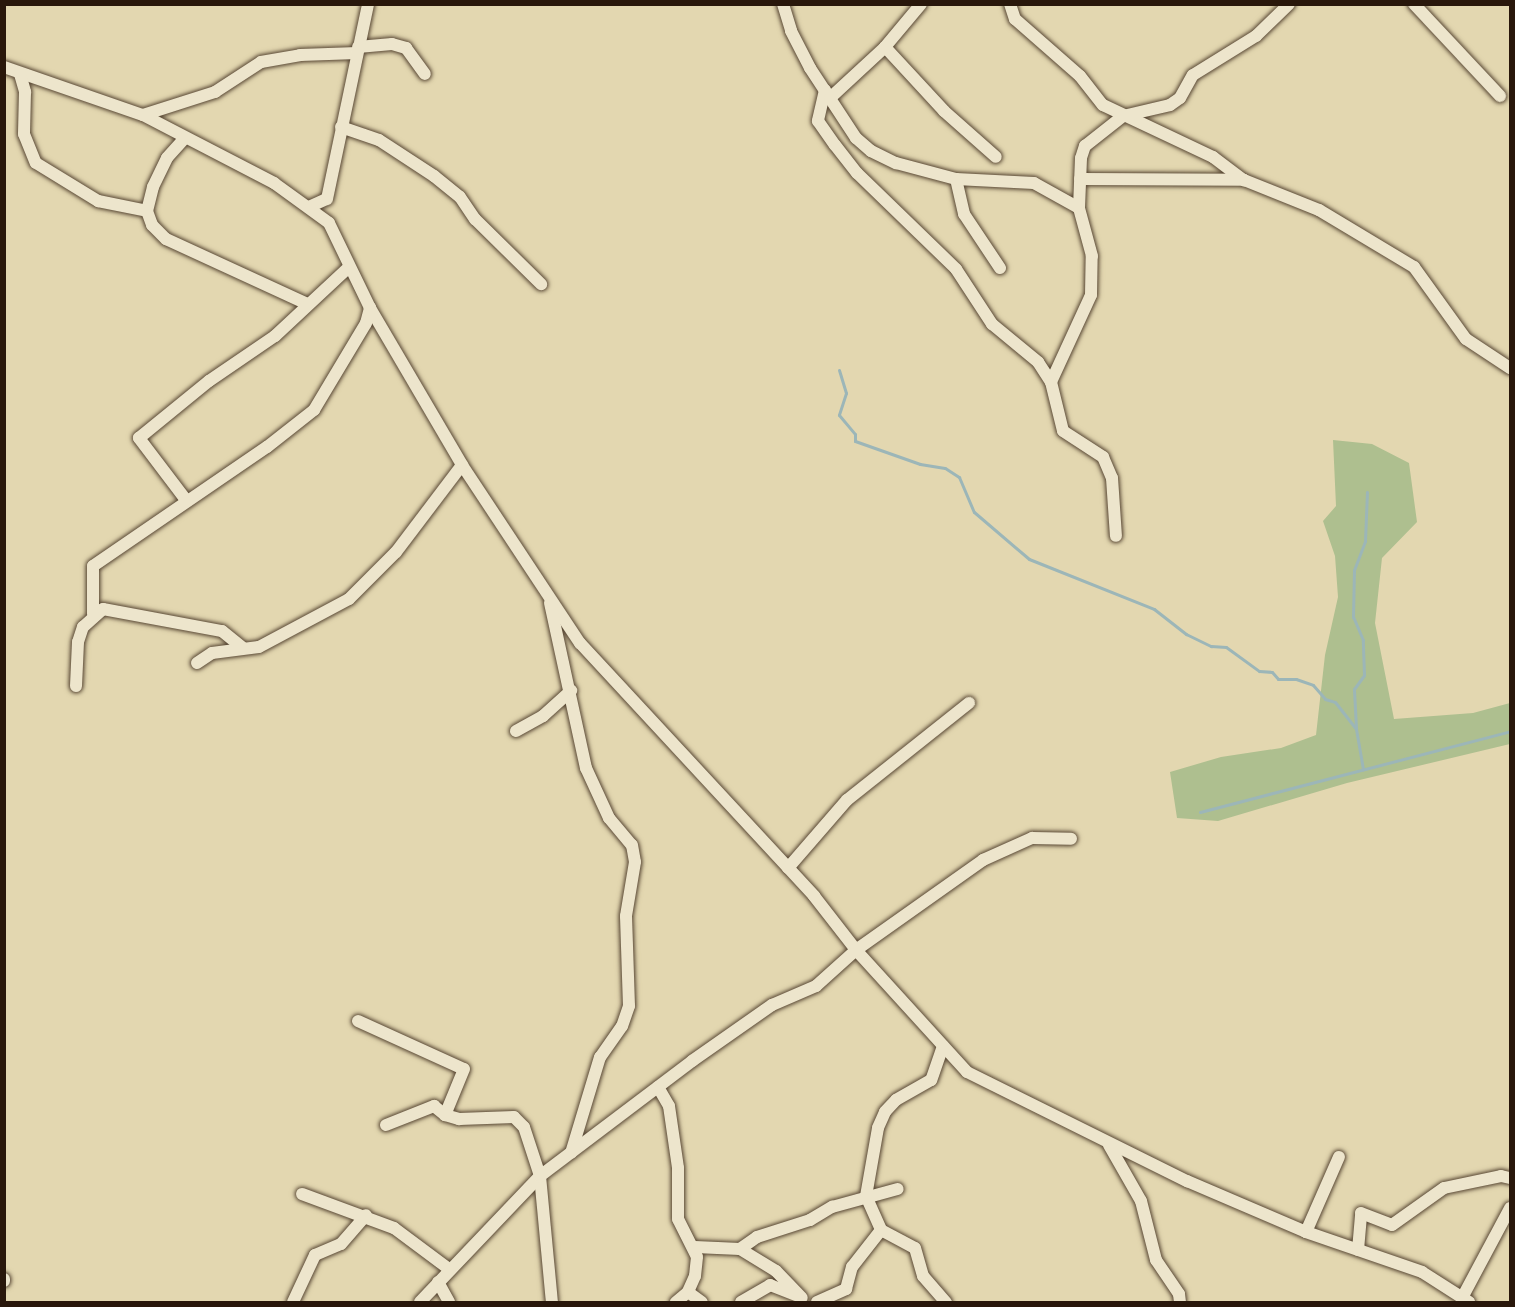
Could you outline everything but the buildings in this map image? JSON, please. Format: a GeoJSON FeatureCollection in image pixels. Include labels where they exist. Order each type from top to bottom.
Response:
{"type":"FeatureCollection","features":[{"type":"Feature","properties":{"kind":"street"},"geometry":{"type":"LineString","coordinates":[[369,4],[340,127],[327,199],[329,223],[348,268],[370,308],[462,465],[580,643],[788,868],[856,950],[967,1072],[1128,1154],[1306,1232],[1422,1272],[1466,1300],[1510,1208]]}},
{"type":"Feature","properties":{"kind":"street"},"geometry":{"type":"LineString","coordinates":[[783,4],[790,31],[827,94],[856,138],[871,152],[896,163],[956,179],[1034,183],[1079,208]]}},
{"type":"Feature","properties":{"kind":"street"},"geometry":{"type":"LineString","coordinates":[[921,4],[885,47],[827,94],[818,121],[857,173],[956,270],[992,324],[1038,362],[1051,382],[1063,431],[1103,457],[1112,478],[1116,536]]}},
{"type":"Feature","properties":{"kind":"street"},"geometry":{"type":"LineString","coordinates":[[1010,4],[1015,18],[1080,76],[1103,105],[1212,157],[1244,180],[1318,210],[1414,267],[1466,339],[1510,368]]}},
{"type":"Feature","properties":{"kind":"street"},"geometry":{"type":"LineString","coordinates":[[1051,382],[1091,296],[1092,256],[1079,208],[1085,146],[1123,116],[1170,105],[1180,98],[1193,75],[1256,36],[1289,4]]}},
{"type":"Feature","properties":{"kind":"street"},"geometry":{"type":"LineString","coordinates":[[1414,4],[1500,96]]}},
{"type":"Feature","properties":{"kind":"street"},"geometry":{"type":"LineString","coordinates":[[143,115],[215,92],[261,62],[300,55],[358,50],[392,44],[406,48],[425,74]]}},
{"type":"Feature","properties":{"kind":"street"},"geometry":{"type":"LineString","coordinates":[[885,47],[944,111],[996,157]]}},
{"type":"Feature","properties":{"kind":"street"},"geometry":{"type":"LineString","coordinates":[[4,67],[143,115],[184,139],[223,154],[311,206],[329,223]]}},
{"type":"Feature","properties":{"kind":"street"},"geometry":{"type":"LineString","coordinates":[[20,74],[25,92],[24,135],[36,163],[98,201],[147,211]]}},
{"type":"Feature","properties":{"kind":"street"},"geometry":{"type":"LineString","coordinates":[[340,127],[380,140],[434,176],[460,197],[475,219],[541,284]]}},
{"type":"Feature","properties":{"kind":"street"},"geometry":{"type":"LineString","coordinates":[[184,139],[167,158],[153,187],[147,211],[152,225],[165,239],[307,304]]}},
{"type":"Feature","properties":{"kind":"street"},"geometry":{"type":"LineString","coordinates":[[956,179],[964,214],[1000,268]]}},
{"type":"Feature","properties":{"kind":"street"},"geometry":{"type":"LineString","coordinates":[[1080,179],[1244,180]]}},
{"type":"Feature","properties":{"kind":"street"},"geometry":{"type":"LineString","coordinates":[[311,206],[327,199]]}},
{"type":"Feature","properties":{"kind":"street"},"geometry":{"type":"LineString","coordinates":[[186,500],[139,438],[274,336],[348,268]]}},
{"type":"Feature","properties":{"kind":"street"},"geometry":{"type":"LineString","coordinates":[[76,686],[78,642],[93,614],[93,566],[186,500],[267,447],[314,410],[366,323],[370,308]]}},
{"type":"Feature","properties":{"kind":"street"},"geometry":{"type":"LineString","coordinates":[[197,663],[212,652],[259,647],[349,599],[396,552],[462,465]]}},
{"type":"Feature","properties":{"kind":"street"},"geometry":{"type":"LineString","coordinates":[[549,597],[586,768],[609,818],[632,845],[635,862],[626,916],[629,1006],[621,1026],[600,1057],[571,1153]]}},
{"type":"Feature","properties":{"kind":"street"},"geometry":{"type":"LineString","coordinates":[[93,614],[103,609],[200,625],[222,631],[243,648]]}},
{"type":"Feature","properties":{"kind":"street"},"geometry":{"type":"LineString","coordinates":[[516,731],[543,716],[571,691]]}},
{"type":"Feature","properties":{"kind":"street"},"geometry":{"type":"LineString","coordinates":[[788,868],[847,800],[969,704]]}},
{"type":"Feature","properties":{"kind":"street"},"geometry":{"type":"LineString","coordinates":[[420,1302],[540,1176],[772,1005],[816,986],[856,950],[982,860],[1032,838],[1071,839]]}},
{"type":"Feature","properties":{"kind":"street"},"geometry":{"type":"LineString","coordinates":[[358,1022],[464,1069],[445,1115]]}},
{"type":"Feature","properties":{"kind":"street"},"geometry":{"type":"LineString","coordinates":[[943,1046],[931,1080],[896,1100],[885,1112],[878,1128],[866,1196],[881,1230],[915,1248],[923,1276],[946,1302]]}},
{"type":"Feature","properties":{"kind":"street"},"geometry":{"type":"LineString","coordinates":[[658,1087],[669,1106],[677,1157],[678,1219],[695,1247],[695,1276],[688,1292],[676,1302]]}},
{"type":"Feature","properties":{"kind":"street"},"geometry":{"type":"LineString","coordinates":[[386,1125],[434,1106],[445,1115],[459,1119],[500,1114],[514,1117],[524,1127],[540,1176],[552,1302]]}},
{"type":"Feature","properties":{"kind":"street"},"geometry":{"type":"LineString","coordinates":[[1109,1145],[1141,1201],[1156,1260],[1179,1300]]}},
{"type":"Feature","properties":{"kind":"street"},"geometry":{"type":"LineString","coordinates":[[1126,1175],[1128,1154]]}},
{"type":"Feature","properties":{"kind":"street"},"geometry":{"type":"LineString","coordinates":[[1306,1232],[1339,1157]]}},
{"type":"Feature","properties":{"kind":"street"},"geometry":{"type":"LineString","coordinates":[[1358,1250],[1361,1213],[1392,1226],[1444,1188],[1501,1176],[1510,1178]]}},
{"type":"Feature","properties":{"kind":"street"},"geometry":{"type":"LineString","coordinates":[[740,1249],[757,1237],[810,1220],[832,1207],[898,1189]]}},
{"type":"Feature","properties":{"kind":"street"},"geometry":{"type":"LineString","coordinates":[[302,1194],[366,1215],[394,1228],[449,1269]]}},
{"type":"Feature","properties":{"kind":"street"},"geometry":{"type":"LineString","coordinates":[[293,1302],[315,1256],[341,1244],[366,1215]]}},
{"type":"Feature","properties":{"kind":"street"},"geometry":{"type":"LineString","coordinates":[[741,1302],[770,1285],[816,1302],[846,1289],[852,1267],[881,1230]]}},
{"type":"Feature","properties":{"kind":"street"},"geometry":{"type":"LineString","coordinates":[[695,1247],[740,1249],[776,1271],[802,1298]]}},
{"type":"Feature","properties":{"kind":"street"},"geometry":{"type":"LineString","coordinates":[[438,1282],[448,1302]]}},
{"type":"Feature","properties":{"kind":"street"},"geometry":{"type":"LineString","coordinates":[[688,1292],[702,1302]]}},
{"type":"Feature","properties":{"kind":"green space"},"geometry":{"type":"Polygon","coordinates":[[[1333,440],[1372,444],[1409,463],[1417,522],[1382,558],[1375,623],[1394,719],[1473,713],[1510,703],[1510,744],[1347,783],[1218,821],[1177,818],[1170,772],[1221,757],[1281,748],[1316,735],[1325,655],[1338,597],[1335,556],[1323,521],[1336,506],[1333,440]]]}},
{"type":"Feature","properties":{"kind":"waterway"},"geometry":{"type":"LineString","coordinates":[[839,370],[846,393],[839,415],[855,434],[855,441],[920,464],[945,468],[959,477],[974,512],[1029,559],[1154,609],[1186,634],[1211,646],[1226,647],[1259,671],[1272,672],[1278,679],[1296,679],[1313,685],[1325,699],[1335,702],[1356,729],[1363,769]]}},
{"type":"Feature","properties":{"kind":"waterway"},"geometry":{"type":"LineString","coordinates":[[1356,728],[1354,689],[1364,675],[1363,640],[1353,617],[1354,570],[1365,541],[1367,492]]}},
{"type":"Feature","properties":{"kind":"waterway"},"geometry":{"type":"LineString","coordinates":[[1200,812],[1510,731]]}}]}
